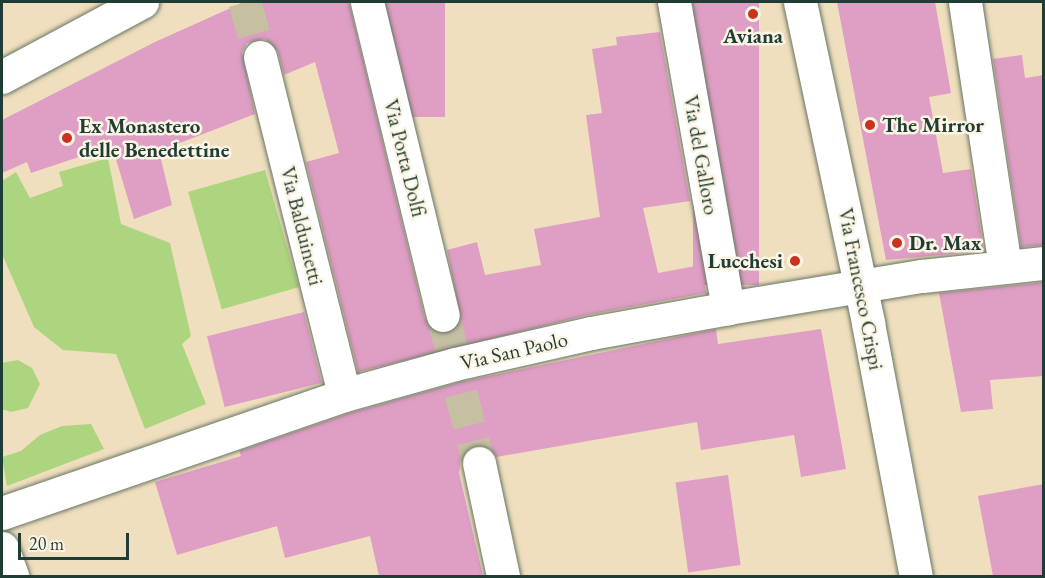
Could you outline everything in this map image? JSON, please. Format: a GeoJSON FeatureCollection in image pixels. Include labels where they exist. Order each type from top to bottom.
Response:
{"type":"FeatureCollection","features":[{"type":"Feature","properties":{"kind":"street"},"geometry":{"type":"LineString","coordinates":[[2,76],[142,2]]}},
{"type":"Feature","properties":{"kind":"street","name":"Via Porta Dolfi"},"geometry":{"type":"LineString","coordinates":[[367,2],[443,315]]}},
{"type":"Feature","properties":{"kind":"street","name":"Via del Galloro"},"geometry":{"type":"LineString","coordinates":[[674,2],[728,308]]}},
{"type":"Feature","properties":{"kind":"street","name":"Via Francesco Crispi"},"geometry":{"type":"LineString","coordinates":[[800,2],[861,286],[916,576]]}},
{"type":"Feature","properties":{"kind":"street"},"geometry":{"type":"LineString","coordinates":[[965,2],[1005,266]]}},
{"type":"Feature","properties":{"kind":"street","name":"Via Balduinetti"},"geometry":{"type":"LineString","coordinates":[[260,57],[344,395]]}},
{"type":"Feature","properties":{"kind":"street","name":"Via San Paolo"},"geometry":{"type":"LineString","coordinates":[[2,513],[344,395],[456,369],[591,333],[861,286],[1005,266],[1044,263]]}},
{"type":"Feature","properties":{"kind":"street"},"geometry":{"type":"LineString","coordinates":[[479,463],[503,576]]}},
{"type":"Feature","properties":{"kind":"street"},"geometry":{"type":"LineString","coordinates":[[2,548],[12,576]]}},
{"type":"Feature","properties":{"kind":"green space"},"geometry":{"type":"Polygon","coordinates":[[[108,158],[121,224],[170,243],[191,336],[182,344],[206,404],[145,429],[116,354],[63,350],[34,327],[2,254],[2,181],[16,172],[30,198],[63,186],[59,172],[108,158]]]}},
{"type":"Feature","properties":{"kind":"green space"},"geometry":{"type":"Polygon","coordinates":[[[265,170],[299,287],[222,309],[188,192],[265,170]]]}},
{"type":"Feature","properties":{"kind":"green space"},"geometry":{"type":"Polygon","coordinates":[[[18,360],[32,368],[40,384],[28,408],[11,412],[2,409],[2,363],[18,360]]]}},
{"type":"Feature","properties":{"kind":"green space"},"geometry":{"type":"Polygon","coordinates":[[[91,424],[104,449],[7,486],[2,457],[21,451],[40,435],[62,426],[91,424]]]}},
{"type":"Feature","properties":{"kind":"building"},"geometry":{"type":"Polygon","coordinates":[[[244,2],[349,2],[425,319],[438,333],[455,329],[461,320],[447,250],[477,242],[485,275],[541,265],[534,229],[600,217],[586,115],[602,113],[592,49],[617,45],[616,37],[660,32],[690,201],[643,208],[658,273],[701,265],[706,293],[587,315],[358,372],[306,162],[339,153],[315,62],[284,75],[278,52],[265,39],[247,43],[242,52],[255,114],[159,151],[172,205],[134,219],[112,146],[31,173],[27,162],[2,173],[2,120],[155,42],[244,2]]]}},
{"type":"Feature","properties":{"kind":"building"},"geometry":{"type":"Polygon","coordinates":[[[386,2],[445,2],[445,117],[386,117],[386,2]]]}},
{"type":"Feature","properties":{"kind":"building"},"geometry":{"type":"Polygon","coordinates":[[[693,2],[759,2],[759,285],[693,285],[693,2]]]}},
{"type":"Feature","properties":{"kind":"building"},"geometry":{"type":"Polygon","coordinates":[[[837,2],[935,2],[951,93],[929,97],[943,173],[971,169],[984,251],[886,260],[837,2]]]}},
{"type":"Feature","properties":{"kind":"building"},"geometry":{"type":"Polygon","coordinates":[[[1022,55],[1025,78],[1044,75],[1044,245],[1021,247],[993,59],[1022,55]]]}},
{"type":"Feature","properties":{"kind":"building"},"geometry":{"type":"Polygon","coordinates":[[[1044,282],[1044,376],[990,380],[993,409],[961,412],[939,293],[1044,282]]]}},
{"type":"Feature","properties":{"kind":"building"},"geometry":{"type":"Polygon","coordinates":[[[304,312],[322,383],[225,407],[207,336],[304,312]]]}},
{"type":"Feature","properties":{"kind":"building"},"geometry":{"type":"Polygon","coordinates":[[[716,329],[718,344],[821,329],[846,469],[801,477],[794,435],[701,450],[697,422],[496,457],[485,445],[476,445],[461,457],[459,473],[483,576],[379,576],[370,536],[285,558],[277,526],[177,555],[155,482],[241,456],[239,451],[350,413],[460,382],[716,329]]]}},
{"type":"Feature","properties":{"kind":"building"},"geometry":{"type":"Polygon","coordinates":[[[728,475],[741,565],[688,572],[676,482],[728,475]]]}},
{"type":"Feature","properties":{"kind":"building"},"geometry":{"type":"Polygon","coordinates":[[[1044,484],[1044,576],[993,576],[978,496],[1044,484]]]}},
{"type":"Feature","properties":{"kind":"tunnel"},"geometry":{"type":"LineString","coordinates":[[245,2],[260,57]]}},
{"type":"Feature","properties":{"kind":"tunnel"},"geometry":{"type":"LineString","coordinates":[[443,315],[452,351]]}},
{"type":"Feature","properties":{"kind":"tunnel"},"geometry":{"type":"LineString","coordinates":[[461,393],[479,463]]}},
{"type":"Feature","properties":{"kind":"place","name":"Aviana"},"geometry":{"type":"Point","coordinates":[753,14]}},
{"type":"Feature","properties":{"kind":"place","name":"The Mirror"},"geometry":{"type":"Point","coordinates":[870,125]}},
{"type":"Feature","properties":{"kind":"place","name":"Ex Monastero delle Benedettine"},"geometry":{"type":"Point","coordinates":[67,138]}},
{"type":"Feature","properties":{"kind":"place","name":"Dr. Max"},"geometry":{"type":"Point","coordinates":[897,243]}},
{"type":"Feature","properties":{"kind":"place","name":"Lucchesi"},"geometry":{"type":"Point","coordinates":[795,261]}}]}
